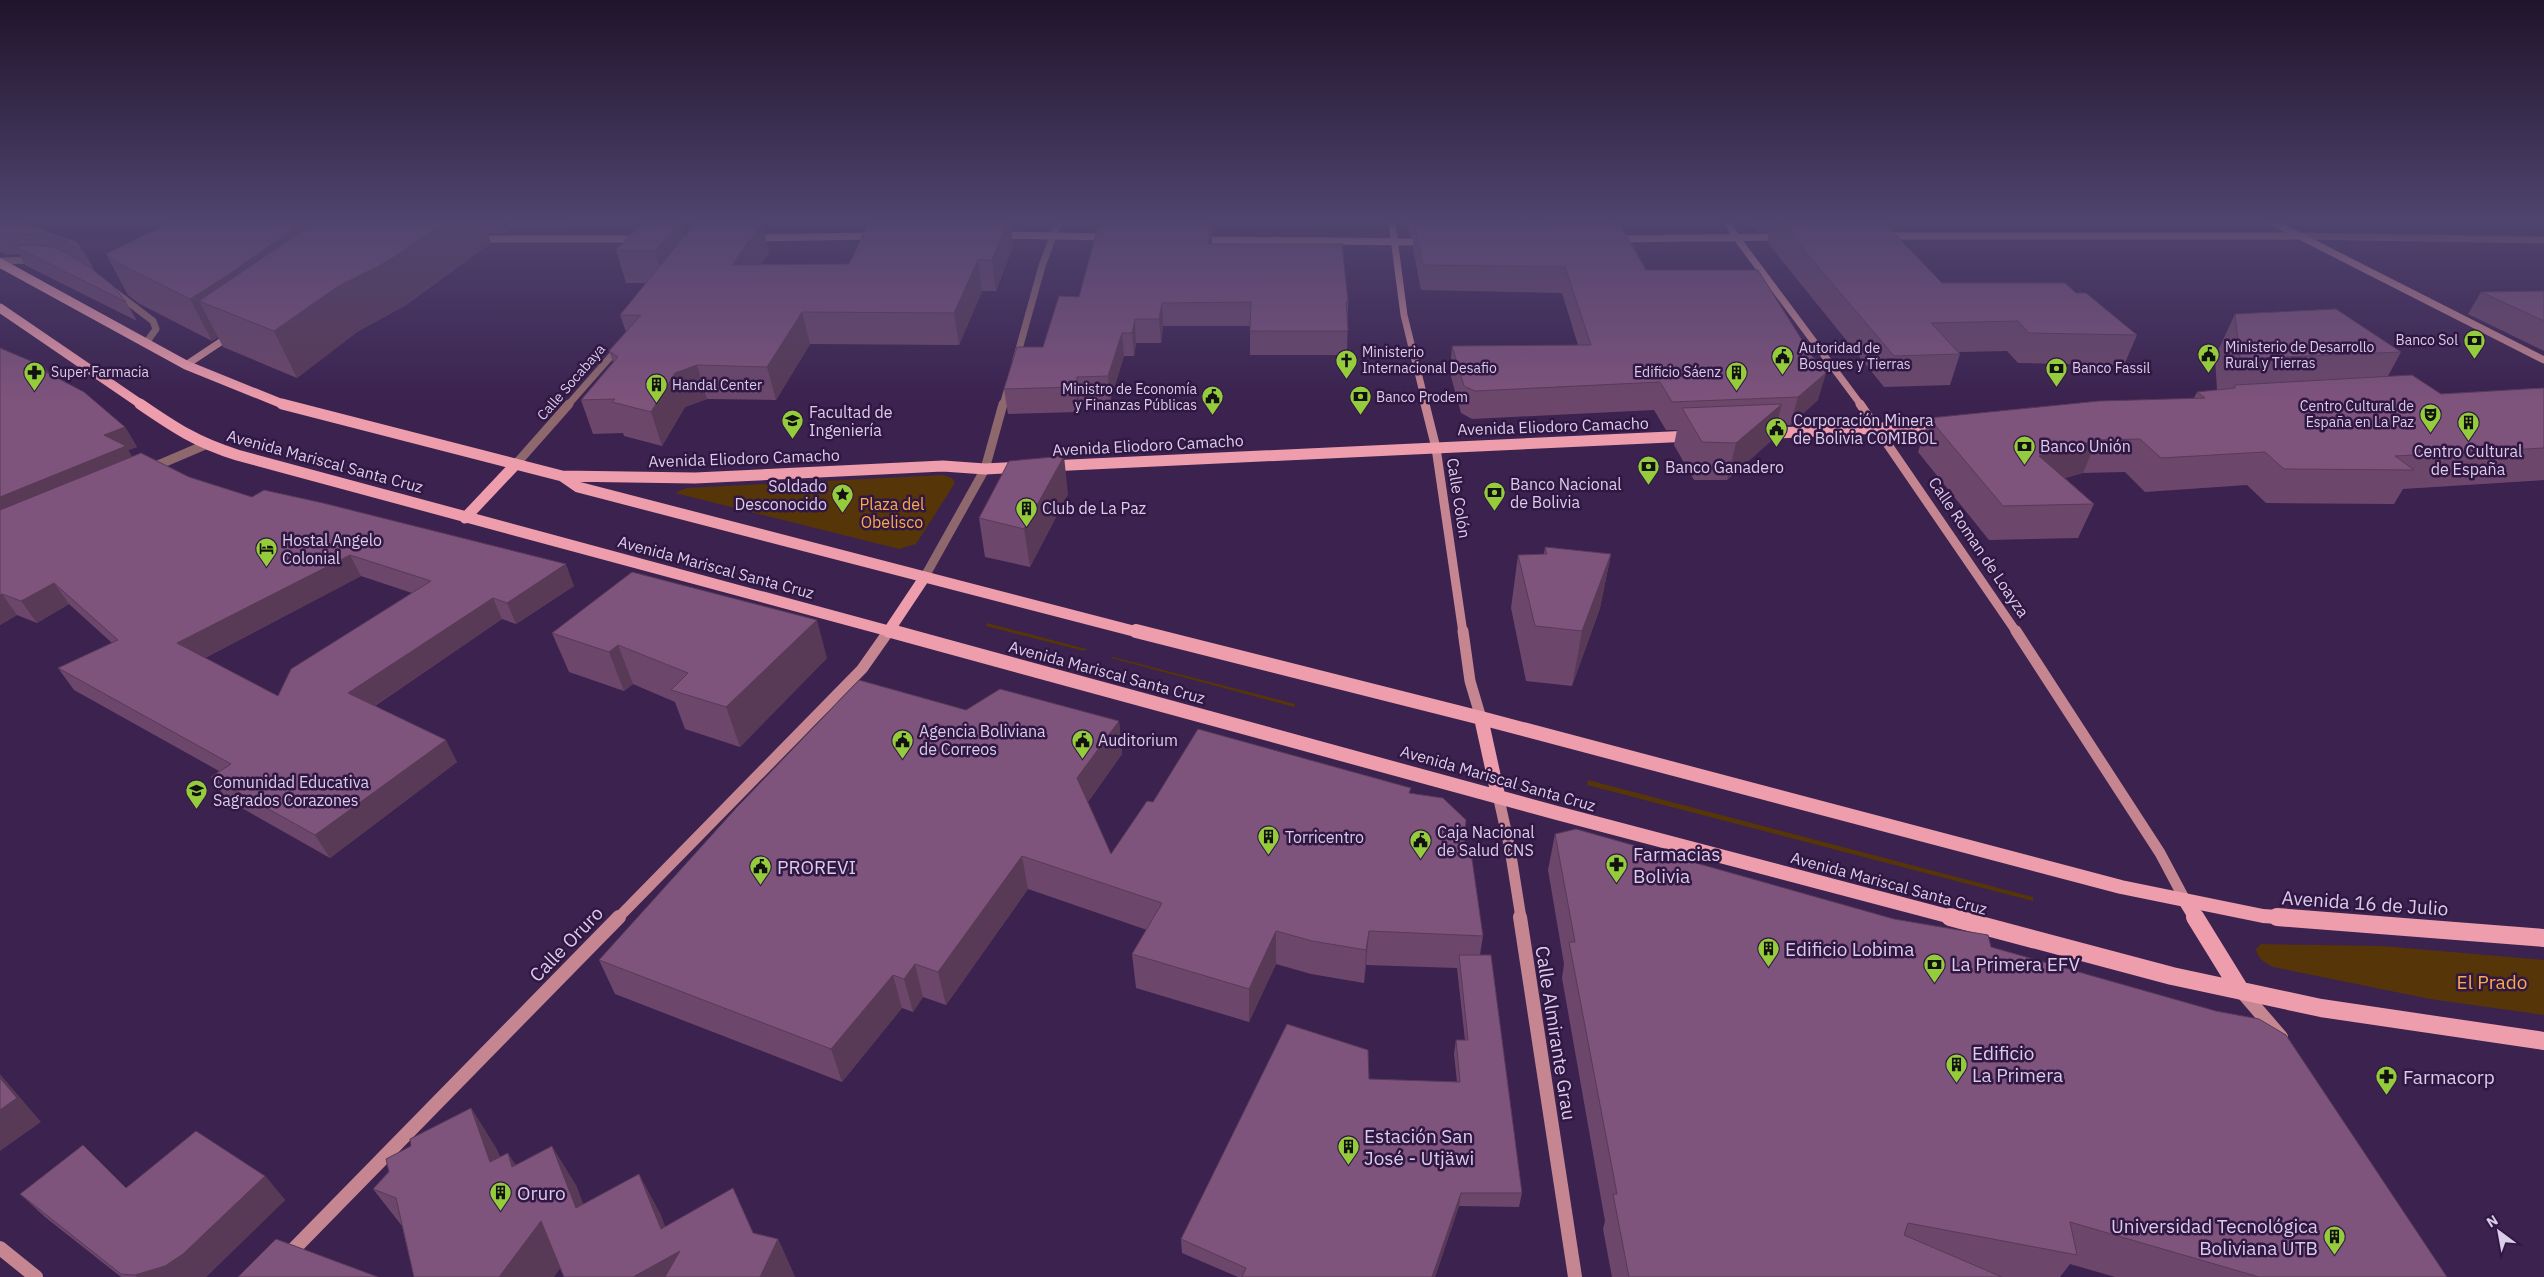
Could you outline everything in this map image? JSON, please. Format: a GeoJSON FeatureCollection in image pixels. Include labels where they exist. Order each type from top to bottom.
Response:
{"type":"FeatureCollection","features":[{"type":"Feature","properties":{"kind":"main road"},"geometry":{"type":"LineString","coordinates":[[37,283],[186,365],[285,405],[562,476],[578,487],[924,578],[1481,718],[2121,887],[2185,900],[2240,990],[2292,1050]]}},
{"type":"Feature","properties":{"kind":"main road","name":"Calle Colón"},"geometry":{"type":"LineString","coordinates":[[1399,283],[1404,315],[1436,448],[1470,681],[1481,718]]}},
{"type":"Feature","properties":{"kind":"main road","name":"Calle Roman de Loayza"},"geometry":{"type":"LineString","coordinates":[[1770,283],[1878,428],[2038,663],[2160,853],[2185,900]]}},
{"type":"Feature","properties":{"kind":"main road"},"geometry":{"type":"LineString","coordinates":[[2389,283],[2544,360]]}},
{"type":"Feature","properties":{"kind":"main road","name":"Avenida Mariscal Santa Cruz"},"geometry":{"type":"LineString","coordinates":[[0,308],[186,435],[205,445],[465,518],[1498,796],[2152,971],[2240,990]]}},
{"type":"Feature","properties":{"kind":"main road"},"geometry":{"type":"LineString","coordinates":[[186,365],[235,332]]}},
{"type":"Feature","properties":{"kind":"main road"},"geometry":{"type":"LineString","coordinates":[[1746,434],[1958,424]]}},
{"type":"Feature","properties":{"kind":"main road","name":"Avenida Eliodoro Camacho"},"geometry":{"type":"LineString","coordinates":[[562,476],[694,478],[943,466],[985,469],[1698,436]]}},
{"type":"Feature","properties":{"kind":"main road"},"geometry":{"type":"LineString","coordinates":[[465,518],[516,464]]}},
{"type":"Feature","properties":{"kind":"main road"},"geometry":{"type":"LineString","coordinates":[[888,632],[924,578]]}},
{"type":"Feature","properties":{"kind":"main road","name":"Calle Oruro"},"geometry":{"type":"LineString","coordinates":[[280,1263],[862,669],[888,632]]}},
{"type":"Feature","properties":{"kind":"main road"},"geometry":{"type":"LineString","coordinates":[[1481,718],[1498,796]]}},
{"type":"Feature","properties":{"kind":"main road","name":"Calle Almirante Grau"},"geometry":{"type":"LineString","coordinates":[[1498,796],[1510,849],[1575,1277]]}},
{"type":"Feature","properties":{"kind":"main road","name":"Avenida 16 de Julio"},"geometry":{"type":"LineString","coordinates":[[2185,900],[2263,916],[2544,938]]}},
{"type":"Feature","properties":{"kind":"main road"},"geometry":{"type":"LineString","coordinates":[[2240,990],[2321,1008],[2544,1040]]}},
{"type":"Feature","properties":{"kind":"main road"},"geometry":{"type":"LineString","coordinates":[[0,1248],[36,1277]]}},
{"type":"Feature","properties":{"kind":"street"},"geometry":{"type":"LineString","coordinates":[[1014,368],[1037,283]]}},
{"type":"Feature","properties":{"kind":"street"},"geometry":{"type":"LineString","coordinates":[[105,284],[153,321],[156,329],[146,343]]}},
{"type":"Feature","properties":{"kind":"street","name":"Calle Socabaya"},"geometry":{"type":"LineString","coordinates":[[516,464],[626,338]]}},
{"type":"Feature","properties":{"kind":"street"},"geometry":{"type":"LineString","coordinates":[[924,578],[985,469],[1011,377]]}},
{"type":"Feature","properties":{"kind":"street"},"geometry":{"type":"LineString","coordinates":[[143,471],[205,445]]}},
{"type":"Feature","properties":{"kind":"green space","name":"Plaza del Obelisco"},"geometry":{"type":"Polygon","coordinates":[[[943,475],[952,478],[955,483],[916,544],[899,549],[675,493],[686,488],[943,475]]]}},
{"type":"Feature","properties":{"kind":"green space"},"geometry":{"type":"Polygon","coordinates":[[[987,623],[1086,649],[1084,651],[986,626],[987,623]]]}},
{"type":"Feature","properties":{"kind":"green space"},"geometry":{"type":"Polygon","coordinates":[[[1111,658],[1295,704],[1294,707],[1111,658]]]}},
{"type":"Feature","properties":{"kind":"green space"},"geometry":{"type":"Polygon","coordinates":[[[1588,780],[2033,897],[2033,901],[1587,785],[1588,780]]]}},
{"type":"Feature","properties":{"kind":"green space","name":"El Prado"},"geometry":{"type":"Polygon","coordinates":[[[2261,944],[2382,946],[2544,960],[2544,1015],[2430,999],[2273,967],[2264,962],[2258,955],[2256,949],[2261,944]]]}},
{"type":"Feature","properties":{"kind":"building"},"geometry":{"type":"Polygon","coordinates":[[[87,283],[109,283],[126,302],[87,283]]]}},
{"type":"Feature","properties":{"kind":"building"},"geometry":{"type":"Polygon","coordinates":[[[157,283],[216,283],[190,299],[157,283]]]}},
{"type":"Feature","properties":{"kind":"building"},"geometry":{"type":"Polygon","coordinates":[[[226,283],[346,283],[274,331],[199,301],[226,283]]]}},
{"type":"Feature","properties":{"kind":"building"},"geometry":{"type":"Polygon","coordinates":[[[646,283],[968,283],[954,313],[802,312],[767,367],[697,365],[675,373],[651,412],[612,402],[615,399],[581,400],[618,357],[609,351],[641,315],[620,315],[646,283]]]}},
{"type":"Feature","properties":{"kind":"building"},"geometry":{"type":"Polygon","coordinates":[[[1083,283],[1346,283],[1348,331],[1250,331],[1251,302],[1162,303],[1159,319],[1135,319],[1132,333],[1122,333],[1108,376],[1077,377],[1076,387],[1004,389],[1017,347],[1043,347],[1059,296],[1079,297],[1083,283]]]}},
{"type":"Feature","properties":{"kind":"building"},"geometry":{"type":"Polygon","coordinates":[[[1570,283],[1766,283],[1812,356],[1826,373],[1798,397],[1672,402],[1660,382],[1475,391],[1464,386],[1452,346],[1591,345],[1570,283]]]}},
{"type":"Feature","properties":{"kind":"building"},"geometry":{"type":"Polygon","coordinates":[[[1832,283],[2065,283],[2076,293],[2086,293],[2137,335],[2029,333],[2018,321],[1931,323],[1960,354],[1894,356],[1832,283]]]}},
{"type":"Feature","properties":{"kind":"building"},"geometry":{"type":"Polygon","coordinates":[[[2544,291],[2544,321],[2481,292],[2544,291]]]}},
{"type":"Feature","properties":{"kind":"building"},"geometry":{"type":"Polygon","coordinates":[[[2336,309],[2401,352],[2240,359],[2235,314],[2336,309]]]}},
{"type":"Feature","properties":{"kind":"building"},"geometry":{"type":"Polygon","coordinates":[[[0,348],[45,367],[40,369],[84,392],[125,427],[104,435],[126,446],[0,497],[0,348]]]}},
{"type":"Feature","properties":{"kind":"building"},"geometry":{"type":"Polygon","coordinates":[[[2412,375],[2441,394],[2544,388],[2544,448],[2395,456],[2414,470],[2284,469],[2265,452],[2161,458],[2140,439],[2097,440],[2039,456],[2094,504],[2003,506],[1929,418],[2099,401],[2205,398],[2197,392],[2235,388],[2235,385],[2412,375]]]}},
{"type":"Feature","properties":{"kind":"building"},"geometry":{"type":"Polygon","coordinates":[[[1782,404],[1736,443],[1702,442],[1682,408],[1782,404]]]}},
{"type":"Feature","properties":{"kind":"building"},"geometry":{"type":"Polygon","coordinates":[[[141,453],[189,477],[252,497],[264,490],[566,564],[507,603],[493,598],[348,693],[446,740],[315,835],[211,777],[231,764],[58,668],[118,640],[54,583],[21,601],[2,594],[0,595],[0,510],[141,453]],[[350,555],[177,643],[278,696],[291,669],[431,581],[350,555]]]}},
{"type":"Feature","properties":{"kind":"building"},"geometry":{"type":"Polygon","coordinates":[[[1064,456],[1024,529],[979,518],[1009,461],[1064,456]]]}},
{"type":"Feature","properties":{"kind":"building"},"geometry":{"type":"Polygon","coordinates":[[[1545,547],[1611,554],[1582,631],[1535,626],[1518,555],[1547,554],[1545,547]]]}},
{"type":"Feature","properties":{"kind":"building"},"geometry":{"type":"Polygon","coordinates":[[[632,572],[817,620],[726,707],[671,690],[688,673],[618,645],[609,652],[552,633],[632,572]]]}},
{"type":"Feature","properties":{"kind":"building"},"geometry":{"type":"Polygon","coordinates":[[[859,680],[966,710],[1000,689],[1119,721],[1077,778],[1111,854],[1147,801],[1153,802],[1198,729],[1411,788],[1409,793],[1443,798],[1466,820],[1464,844],[1470,845],[1483,936],[1369,931],[1366,950],[1312,941],[1276,931],[1249,989],[1132,954],[1162,903],[1022,856],[938,972],[915,964],[904,979],[893,975],[831,1049],[599,960],[738,806],[859,680]]]}},
{"type":"Feature","properties":{"kind":"building"},"geometry":{"type":"Polygon","coordinates":[[[1576,829],[1894,919],[1988,935],[1991,947],[2216,1011],[2259,1019],[2286,1035],[2447,1277],[2259,1277],[2070,1222],[2077,1255],[1908,1223],[1904,1235],[2002,1277],[1629,1277],[1613,1194],[1617,1194],[1569,942],[1575,942],[1555,834],[1576,829]]]}},
{"type":"Feature","properties":{"kind":"building","name":"Estación San José - Utjäwi"},"geometry":{"type":"Polygon","coordinates":[[[1459,955],[1491,955],[1522,1193],[1461,1193],[1432,1277],[1242,1277],[1246,1268],[1181,1239],[1287,1024],[1368,1050],[1369,1079],[1460,1082],[1456,1040],[1468,1040],[1459,955]]]}},
{"type":"Feature","properties":{"kind":"building"},"geometry":{"type":"Polygon","coordinates":[[[0,1078],[17,1098],[0,1110],[0,1078]]]}},
{"type":"Feature","properties":{"kind":"building"},"geometry":{"type":"Polygon","coordinates":[[[471,1108],[490,1162],[508,1153],[512,1167],[552,1146],[576,1208],[639,1174],[661,1229],[733,1188],[753,1233],[778,1239],[760,1277],[665,1277],[680,1251],[633,1277],[564,1277],[541,1221],[499,1277],[414,1277],[396,1198],[373,1189],[389,1172],[386,1159],[411,1146],[410,1139],[471,1108]]]}},
{"type":"Feature","properties":{"kind":"building"},"geometry":{"type":"Polygon","coordinates":[[[196,1131],[265,1176],[183,1254],[165,1266],[135,1275],[121,1274],[20,1194],[83,1145],[126,1188],[196,1131]]]}},
{"type":"Feature","properties":{"kind":"building"},"geometry":{"type":"Polygon","coordinates":[[[276,1239],[378,1277],[238,1277],[276,1239]]]}},
{"type":"Feature","properties":{"kind":"place","name":"Banco Sol"},"geometry":{"type":"Point","coordinates":[2474,359]}},
{"type":"Feature","properties":{"kind":"place","name":"Ministerio de Desarrollo Rural y Tierras"},"geometry":{"type":"Point","coordinates":[2209,374]}},
{"type":"Feature","properties":{"kind":"place","name":"Autoridad de Bosques y Tierras"},"geometry":{"type":"Point","coordinates":[1783,375]}},
{"type":"Feature","properties":{"kind":"place","name":"Ministerio Internacional Desafio"},"geometry":{"type":"Point","coordinates":[1346,379]}},
{"type":"Feature","properties":{"kind":"place","name":"Banco Fassil"},"geometry":{"type":"Point","coordinates":[2056,387]}},
{"type":"Feature","properties":{"kind":"place","name":"Super Farmacia"},"geometry":{"type":"Point","coordinates":[35,391]}},
{"type":"Feature","properties":{"kind":"place","name":"Edificio Sáenz"},"geometry":{"type":"Point","coordinates":[1737,391]}},
{"type":"Feature","properties":{"kind":"place","name":"Handal Center"},"geometry":{"type":"Point","coordinates":[656,404]}},
{"type":"Feature","properties":{"kind":"place","name":"Ministro de Economía y Finanzas Públicas"},"geometry":{"type":"Point","coordinates":[1213,416]}},
{"type":"Feature","properties":{"kind":"place","name":"Banco Prodem"},"geometry":{"type":"Point","coordinates":[1360,416]}},
{"type":"Feature","properties":{"kind":"place","name":"Centro Cultural de España en La Paz"},"geometry":{"type":"Point","coordinates":[2430,433]}},
{"type":"Feature","properties":{"kind":"place","name":"Facultad de Ingeniería"},"geometry":{"type":"Point","coordinates":[793,440]}},
{"type":"Feature","properties":{"kind":"place","name":"Centro Cultural de España"},"geometry":{"type":"Point","coordinates":[2468,441]}},
{"type":"Feature","properties":{"kind":"place","name":"Corporación Minera de Bolivia COMIBOL"},"geometry":{"type":"Point","coordinates":[1777,448]}},
{"type":"Feature","properties":{"kind":"place","name":"Banco Unión"},"geometry":{"type":"Point","coordinates":[2024,465]}},
{"type":"Feature","properties":{"kind":"place","name":"Banco Ganadero"},"geometry":{"type":"Point","coordinates":[1649,486]}},
{"type":"Feature","properties":{"kind":"place","name":"Banco Nacional de Bolivia"},"geometry":{"type":"Point","coordinates":[1494,512]}},
{"type":"Feature","properties":{"kind":"place","name":"Soldado Desconocido"},"geometry":{"type":"Point","coordinates":[843,514]}},
{"type":"Feature","properties":{"kind":"place","name":"Club de La Paz"},"geometry":{"type":"Point","coordinates":[1026,527]}},
{"type":"Feature","properties":{"kind":"place","name":"Hostal Angelo Colonial"},"geometry":{"type":"Point","coordinates":[266,568]}},
{"type":"Feature","properties":{"kind":"place","name":"Agencia Boliviana de Correos"},"geometry":{"type":"Point","coordinates":[903,759]}},
{"type":"Feature","properties":{"kind":"place","name":"Auditorium"},"geometry":{"type":"Point","coordinates":[1082,759]}},
{"type":"Feature","properties":{"kind":"place","name":"Comunidad Educativa Sagrados Corazones"},"geometry":{"type":"Point","coordinates":[197,810]}},
{"type":"Feature","properties":{"kind":"place","name":"Torricentro"},"geometry":{"type":"Point","coordinates":[1269,856]}},
{"type":"Feature","properties":{"kind":"place","name":"Caja Nacional de Salud CNS"},"geometry":{"type":"Point","coordinates":[1421,860]}},
{"type":"Feature","properties":{"kind":"place","name":"Farmacias Bolivia"},"geometry":{"type":"Point","coordinates":[1617,884]}},
{"type":"Feature","properties":{"kind":"place","name":"PROREVI"},"geometry":{"type":"Point","coordinates":[761,886]}},
{"type":"Feature","properties":{"kind":"place","name":"Edificio Lobima"},"geometry":{"type":"Point","coordinates":[1769,968]}},
{"type":"Feature","properties":{"kind":"place","name":"La Primera EFV"},"geometry":{"type":"Point","coordinates":[1935,983]}},
{"type":"Feature","properties":{"kind":"place","name":"Edificio La Primera"},"geometry":{"type":"Point","coordinates":[1956,1083]}},
{"type":"Feature","properties":{"kind":"place","name":"Farmacorp"},"geometry":{"type":"Point","coordinates":[2387,1096]}},
{"type":"Feature","properties":{"kind":"place","name":"Estación San José - Utjäwi"},"geometry":{"type":"Point","coordinates":[1348,1166]}},
{"type":"Feature","properties":{"kind":"place","name":"Oruro"},"geometry":{"type":"Point","coordinates":[501,1212]}},
{"type":"Feature","properties":{"kind":"place","name":"Universidad Tecnológica Boliviana UTB"},"geometry":{"type":"Point","coordinates":[2334,1256]}}]}
